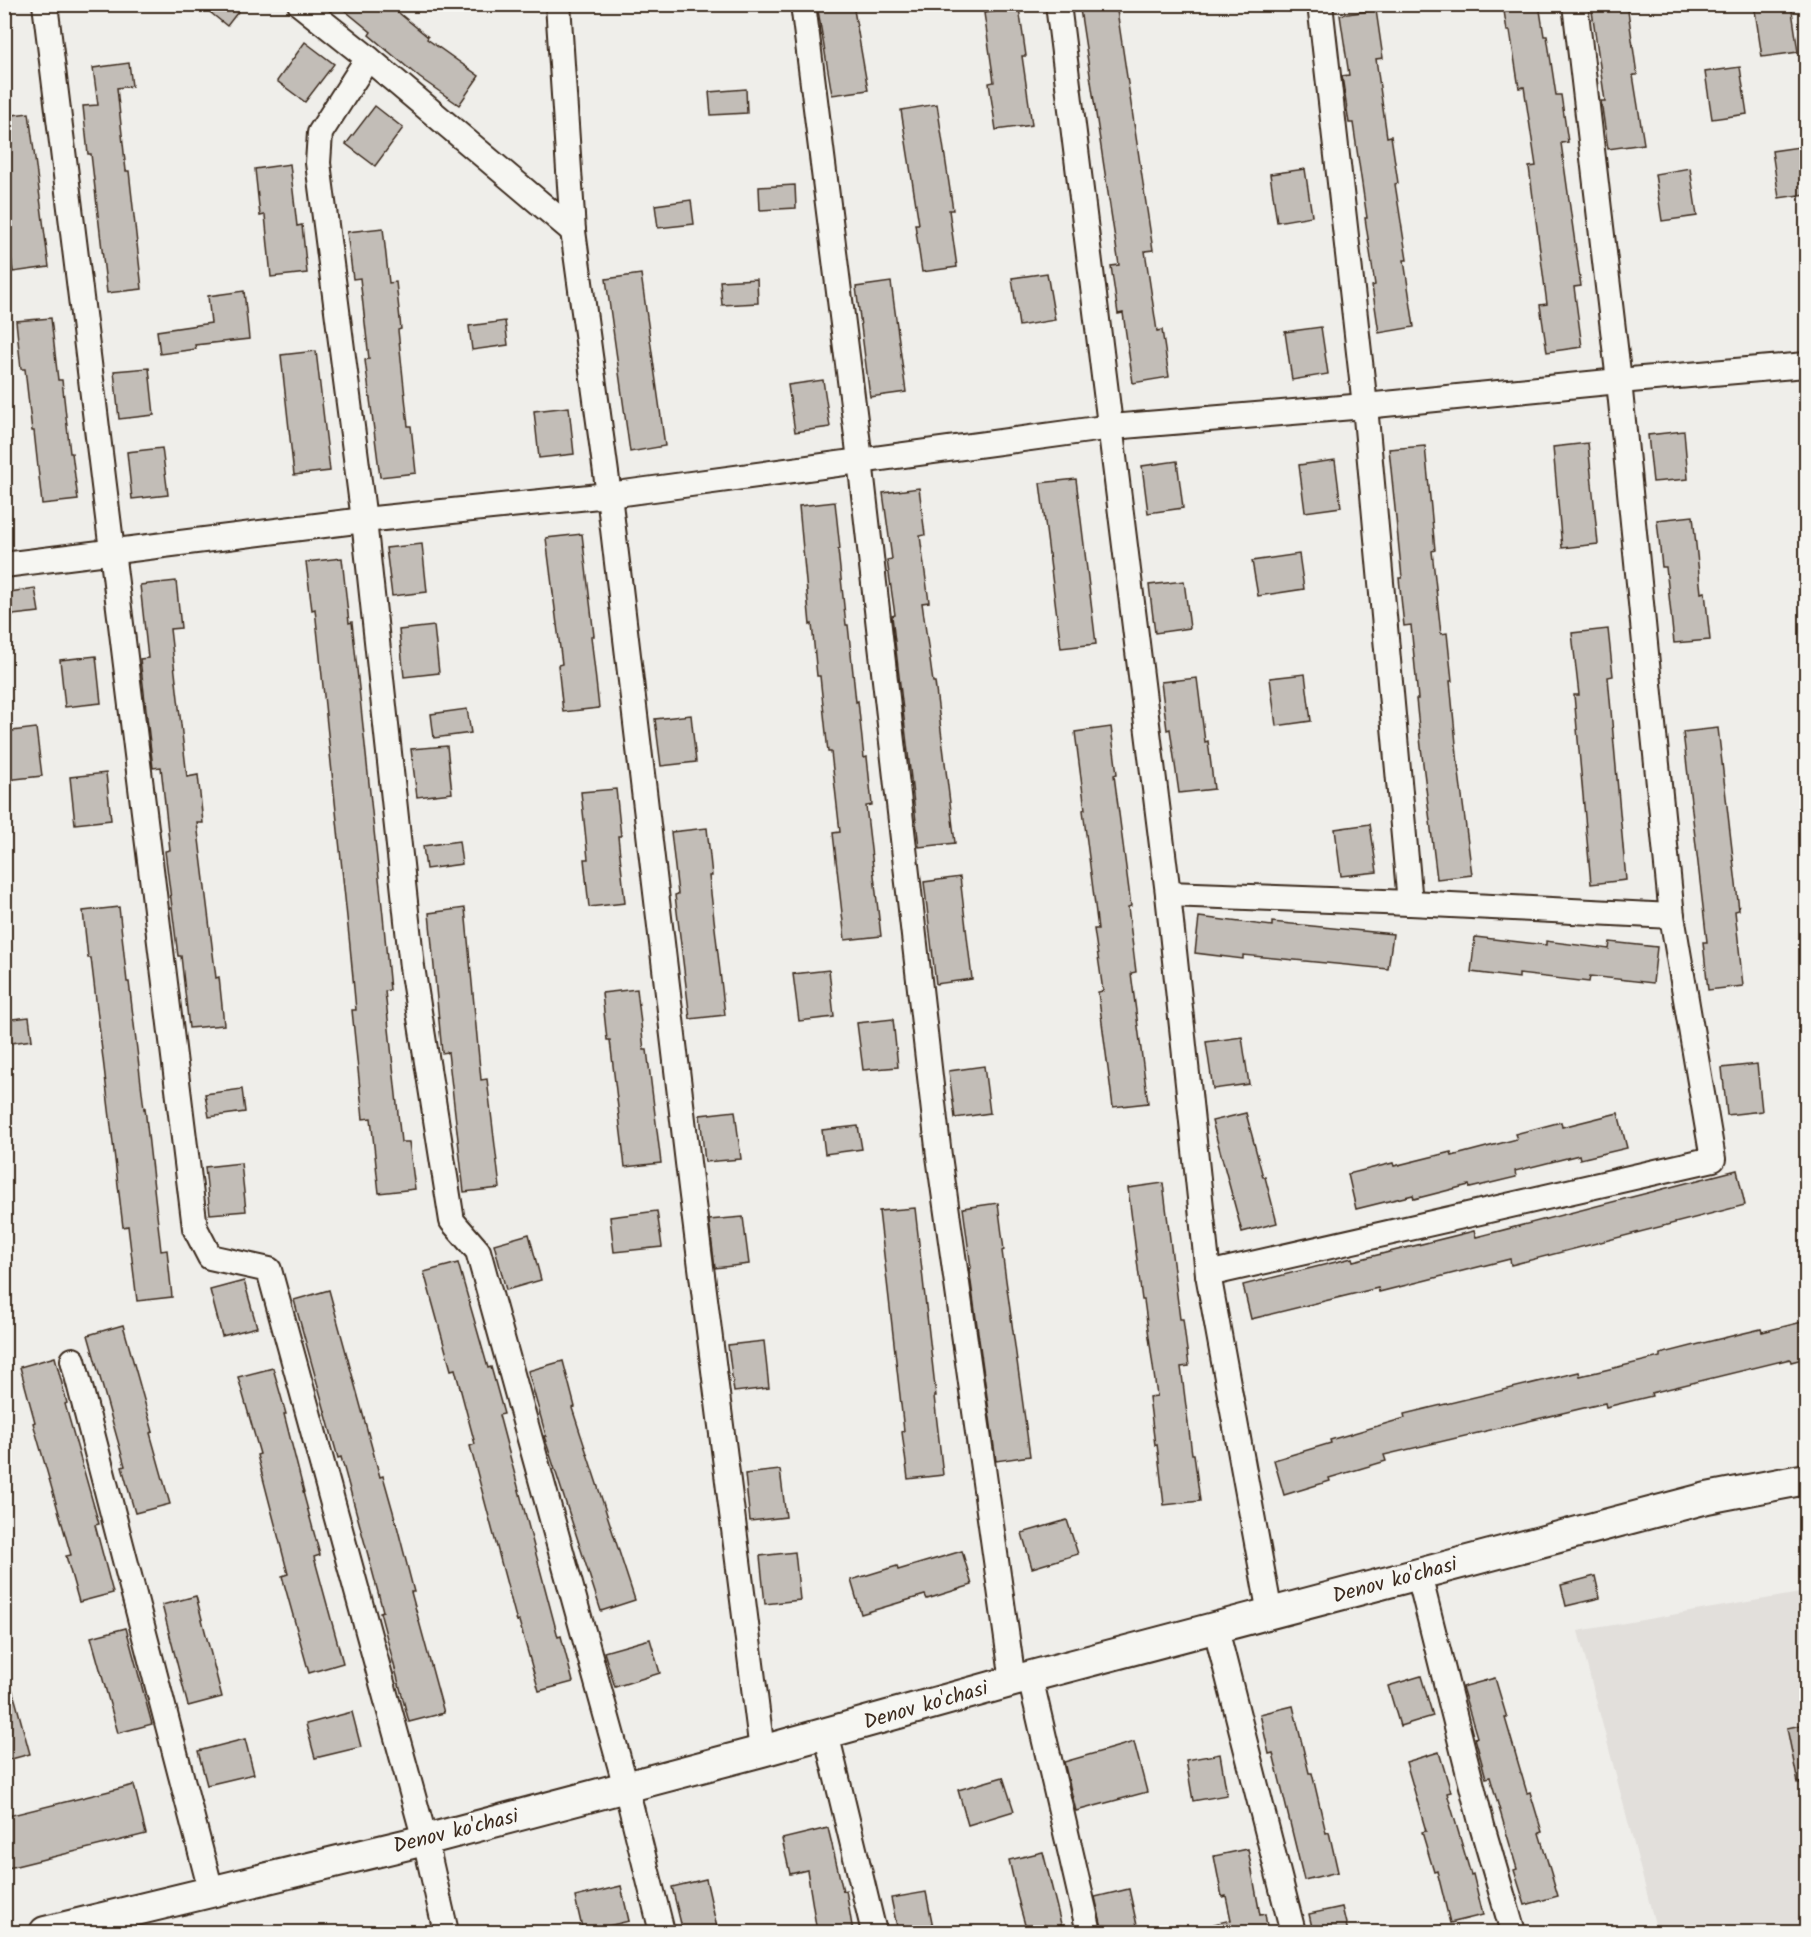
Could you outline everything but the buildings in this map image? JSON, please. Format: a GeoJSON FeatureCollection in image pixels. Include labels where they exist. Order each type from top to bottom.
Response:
{"type":"FeatureCollection","features":[{"type":"Feature","properties":{"kind":"street"},"geometry":{"type":"LineString","coordinates":[[45,4],[195,1228],[210,1257],[269,1270],[425,1840],[446,1932]]}},
{"type":"Feature","properties":{"kind":"street"},"geometry":{"type":"LineString","coordinates":[[300,4],[368,58],[573,231]]}},
{"type":"Feature","properties":{"kind":"street"},"geometry":{"type":"LineString","coordinates":[[558,4],[573,231],[609,495],[693,1200],[762,1751]]}},
{"type":"Feature","properties":{"kind":"street"},"geometry":{"type":"LineString","coordinates":[[803,4],[860,460],[939,1156],[1021,1679],[1089,1932]]}},
{"type":"Feature","properties":{"kind":"street"},"geometry":{"type":"LineString","coordinates":[[1058,4],[1168,894],[1208,1274],[1270,1614]]}},
{"type":"Feature","properties":{"kind":"street"},"geometry":{"type":"LineString","coordinates":[[1320,4],[1365,406],[1410,903]]}},
{"type":"Feature","properties":{"kind":"street"},"geometry":{"type":"LineString","coordinates":[[1208,1274],[1713,1159],[1672,916],[1619,381],[1575,4]]}},
{"type":"Feature","properties":{"kind":"street"},"geometry":{"type":"LineString","coordinates":[[368,58],[320,133],[318,163],[364,520],[412,967],[452,1221],[478,1251],[626,1787],[662,1932]]}},
{"type":"Feature","properties":{"kind":"street"},"geometry":{"type":"LineString","coordinates":[[4,565],[364,520],[609,495],[1111,427],[1806,365]]}},
{"type":"Feature","properties":{"kind":"street"},"geometry":{"type":"LineString","coordinates":[[1168,894],[1672,916]]}},
{"type":"Feature","properties":{"kind":"street"},"geometry":{"type":"LineString","coordinates":[[73,1360],[211,1891]]}},
{"type":"Feature","properties":{"kind":"street","name":"Denov ko'chasi"},"geometry":{"type":"LineString","coordinates":[[45,1932],[425,1840],[762,1751],[1021,1679],[1707,1498],[1806,1479]]}},
{"type":"Feature","properties":{"kind":"street"},"geometry":{"type":"LineString","coordinates":[[1419,1575],[1482,1826],[1513,1932]]}},
{"type":"Feature","properties":{"kind":"street"},"geometry":{"type":"LineString","coordinates":[[1216,1629],[1293,1932]]}},
{"type":"Feature","properties":{"kind":"street"},"geometry":{"type":"LineString","coordinates":[[826,1733],[874,1932]]}},
{"type":"Feature","properties":{"kind":"shaded area"},"geometry":{"type":"Polygon","coordinates":[[[1806,1592],[1806,1932],[1657,1932],[1578,1631],[1806,1592]]]}}]}
